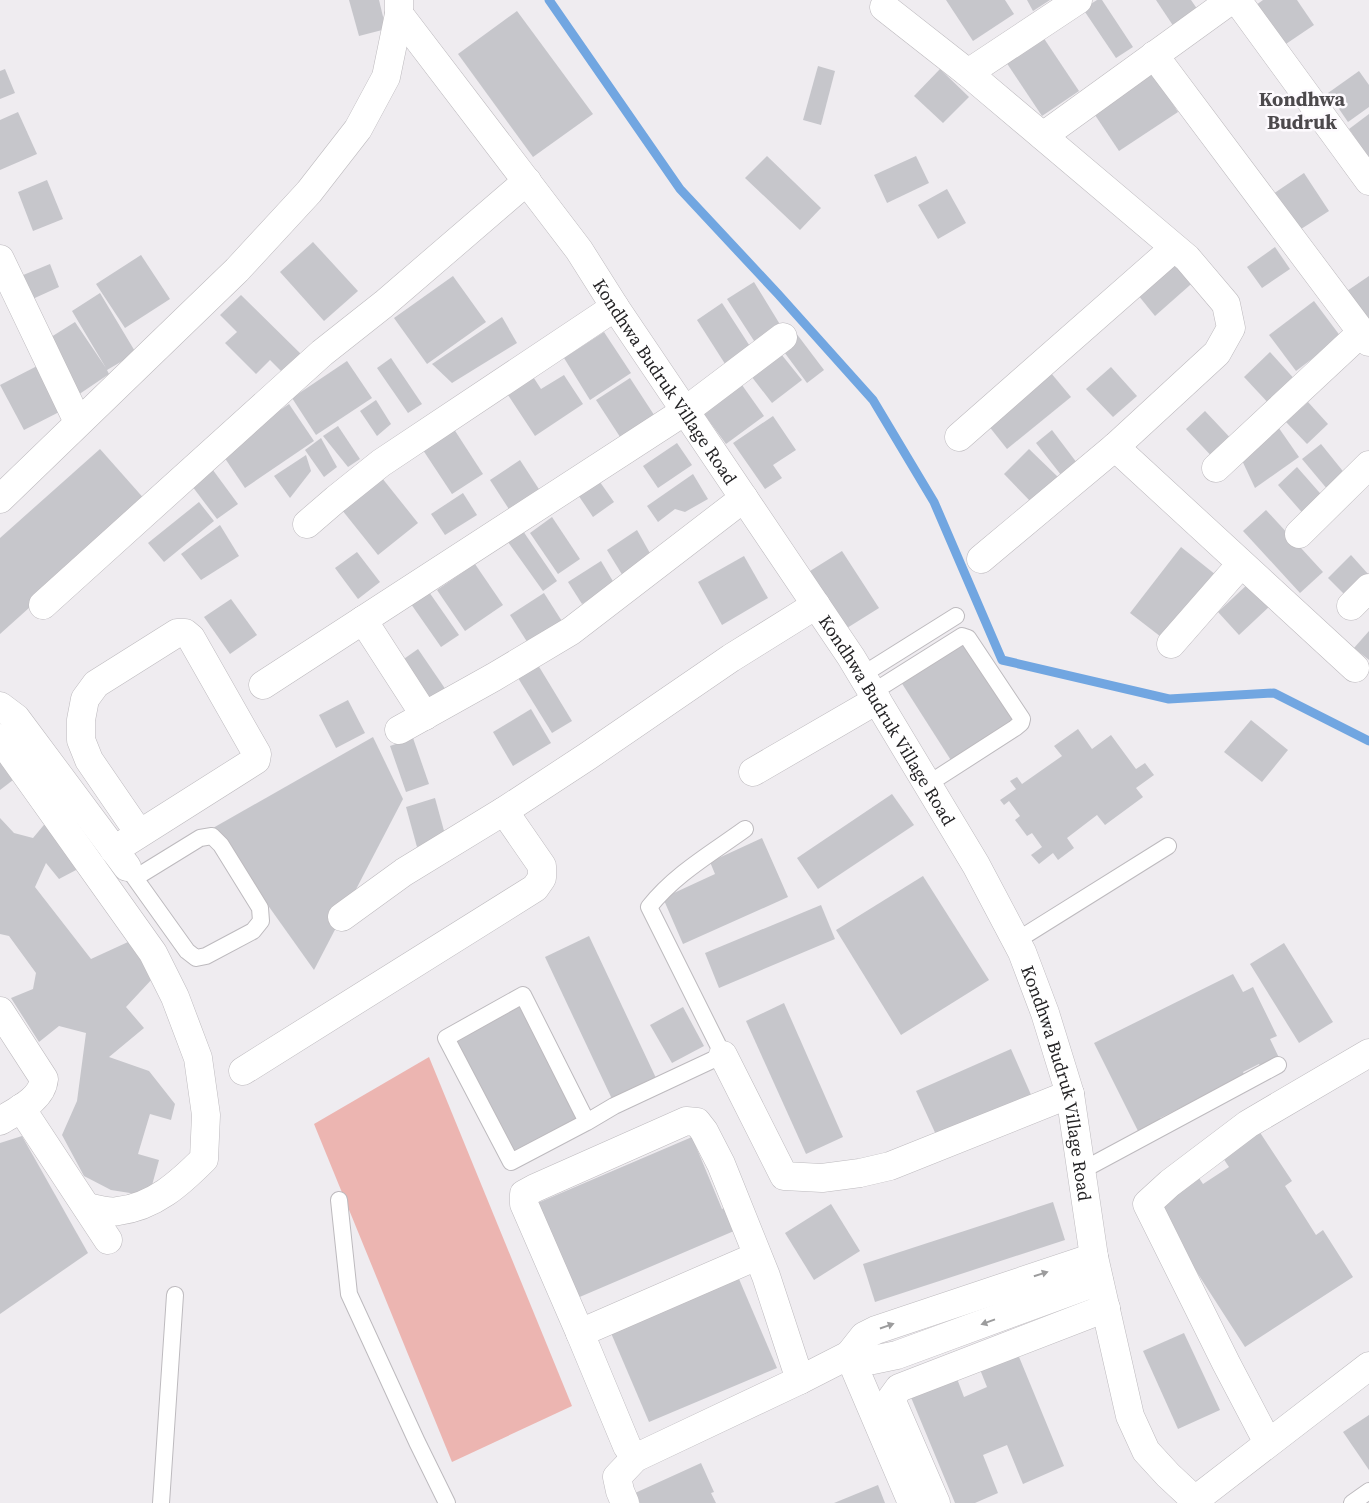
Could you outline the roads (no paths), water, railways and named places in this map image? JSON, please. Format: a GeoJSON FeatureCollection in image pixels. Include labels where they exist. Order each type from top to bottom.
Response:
{"type":"FeatureCollection","features":[{"type":"Feature","properties":{"kind":"street"},"geometry":{"type":"LineString","coordinates":[[968,73],[1078,0]]}},
{"type":"Feature","properties":{"kind":"street"},"geometry":{"type":"LineString","coordinates":[[1043,136],[1231,0]]}},
{"type":"Feature","properties":{"kind":"street"},"geometry":{"type":"LineString","coordinates":[[1237,0],[1369,181]]}},
{"type":"Feature","properties":{"kind":"street"},"geometry":{"type":"LineString","coordinates":[[0,499],[237,270],[309,192],[358,129],[386,77],[399,7]]}},
{"type":"Feature","properties":{"kind":"street","name":"Kondhwa Budruk Village Road"},"geometry":{"type":"LineString","coordinates":[[399,7],[579,250],[615,307],[816,605],[870,689],[976,865],[1022,952],[1045,1013],[1070,1094],[1097,1269],[1130,1416],[1146,1451],[1197,1502]]}},
{"type":"Feature","properties":{"kind":"street"},"geometry":{"type":"LineString","coordinates":[[884,7],[968,73],[1187,258],[1226,304],[1230,328],[1217,353],[1115,447],[981,559]]}},
{"type":"Feature","properties":{"kind":"street"},"geometry":{"type":"LineString","coordinates":[[1154,55],[1365,337],[1216,468]]}},
{"type":"Feature","properties":{"kind":"street"},"geometry":{"type":"LineString","coordinates":[[43,605],[322,353],[391,298],[527,181]]}},
{"type":"Feature","properties":{"kind":"street"},"geometry":{"type":"LineString","coordinates":[[959,437],[1174,248]]}},
{"type":"Feature","properties":{"kind":"street"},"geometry":{"type":"LineString","coordinates":[[0,259],[15,294],[78,422]]}},
{"type":"Feature","properties":{"kind":"street"},"geometry":{"type":"LineString","coordinates":[[307,524],[336,498],[381,463],[615,307]]}},
{"type":"Feature","properties":{"kind":"street"},"geometry":{"type":"LineString","coordinates":[[262,685],[685,411],[783,337]]}},
{"type":"Feature","properties":{"kind":"street"},"geometry":{"type":"LineString","coordinates":[[1115,447],[1355,668]]}},
{"type":"Feature","properties":{"kind":"street"},"geometry":{"type":"LineString","coordinates":[[1299,534],[1369,465]]}},
{"type":"Feature","properties":{"kind":"street"},"geometry":{"type":"LineString","coordinates":[[399,730],[571,631],[744,498]]}},
{"type":"Feature","properties":{"kind":"street"},"geometry":{"type":"LineString","coordinates":[[1171,644],[1241,564]]}},
{"type":"Feature","properties":{"kind":"street"},"geometry":{"type":"LineString","coordinates":[[342,917],[404,872],[504,811],[731,658],[816,605]]}},
{"type":"Feature","properties":{"kind":"street"},"geometry":{"type":"LineString","coordinates":[[363,620],[425,716]]}},
{"type":"Feature","properties":{"kind":"street"},"geometry":{"type":"LineString","coordinates":[[0,706],[16,718],[125,865],[139,833],[256,760],[257,754],[191,638],[185,634],[176,633],[96,684],[85,700],[80,720],[81,740],[89,760],[139,833]]}},
{"type":"Feature","properties":{"kind":"street"},"geometry":{"type":"LineString","coordinates":[[753,772],[870,689]]}},
{"type":"Feature","properties":{"kind":"street"},"geometry":{"type":"LineString","coordinates":[[0,738],[152,954],[175,998],[198,1058],[206,1115],[204,1159],[183,1181],[151,1202],[117,1212],[87,1208]]}},
{"type":"Feature","properties":{"kind":"street"},"geometry":{"type":"LineString","coordinates":[[243,1071],[535,888],[542,878],[542,866],[504,811]]}},
{"type":"Feature","properties":{"kind":"street"},"geometry":{"type":"LineString","coordinates":[[0,1011],[44,1079],[43,1087],[35,1097],[10,1114],[87,1208],[108,1240]]}},
{"type":"Feature","properties":{"kind":"street"},"geometry":{"type":"LineString","coordinates":[[723,1055],[784,1176],[822,1178],[860,1173],[890,1166],[1070,1094]]}},
{"type":"Feature","properties":{"kind":"street"},"geometry":{"type":"LineString","coordinates":[[1268,1443],[1169,1251],[1147,1204],[1170,1183],[1248,1124],[1365,1063]]}},
{"type":"Feature","properties":{"kind":"street"},"geometry":{"type":"LineString","coordinates":[[635,1458],[627,1446],[524,1204],[524,1194],[535,1188],[686,1121],[696,1122],[704,1131],[721,1164],[766,1276],[800,1380]]}},
{"type":"Feature","properties":{"kind":"street"},"geometry":{"type":"LineString","coordinates":[[580,1333],[757,1256]]}},
{"type":"Feature","properties":{"kind":"street"},"geometry":{"type":"LineString","coordinates":[[625,1503],[617,1477],[635,1458],[849,1355],[864,1336],[876,1330],[1097,1269]]}},
{"type":"Feature","properties":{"kind":"street"},"geometry":{"type":"LineString","coordinates":[[936,1503],[892,1399],[899,1388],[1106,1308]]}},
{"type":"Feature","properties":{"kind":"street"},"geometry":{"type":"LineString","coordinates":[[849,1355],[912,1503]]}},
{"type":"Feature","properties":{"kind":"street"},"geometry":{"type":"LineString","coordinates":[[1197,1502],[1268,1443],[1369,1366]]}},
{"type":"Feature","properties":{"kind":"lane"},"geometry":{"type":"LineString","coordinates":[[870,689],[956,616]]}},
{"type":"Feature","properties":{"kind":"lane"},"geometry":{"type":"LineString","coordinates":[[870,689],[962,636],[968,638],[1022,719],[1021,723],[1015,728],[928,784]]}},
{"type":"Feature","properties":{"kind":"lane"},"geometry":{"type":"LineString","coordinates":[[587,1122],[524,995],[446,1038],[511,1162],[587,1122],[614,1106],[723,1055],[650,907],[663,890],[692,866],[745,829]]}},
{"type":"Feature","properties":{"kind":"lane"},"geometry":{"type":"LineString","coordinates":[[212,836],[221,845],[260,908],[261,921],[253,931],[206,956],[196,958],[187,951],[125,865],[200,838],[212,836]]}},
{"type":"Feature","properties":{"kind":"lane"},"geometry":{"type":"LineString","coordinates":[[1016,942],[1168,846]]}},
{"type":"Feature","properties":{"kind":"lane"},"geometry":{"type":"LineString","coordinates":[[1081,1171],[1278,1065]]}},
{"type":"Feature","properties":{"kind":"lane"},"geometry":{"type":"LineString","coordinates":[[340,1200],[349,1294],[447,1503]]}},
{"type":"Feature","properties":{"kind":"lane"},"geometry":{"type":"LineString","coordinates":[[161,1503],[175,1295]]}},
{"type":"Feature","properties":{"kind":"lane"},"geometry":{"type":"LineString","coordinates":[[1352,1503],[1369,1491]]}},
{"type":"Feature","properties":{"kind":"waterway"},"geometry":{"type":"LineString","coordinates":[[549,0],[680,189],[873,400],[934,502],[1002,660],[1169,699],[1274,693],[1369,741]]}},
{"type":"Feature","properties":{"kind":"district","name":"Kondhwa Budruk"},"geometry":{"type":"Point","coordinates":[1302,110]}}]}
